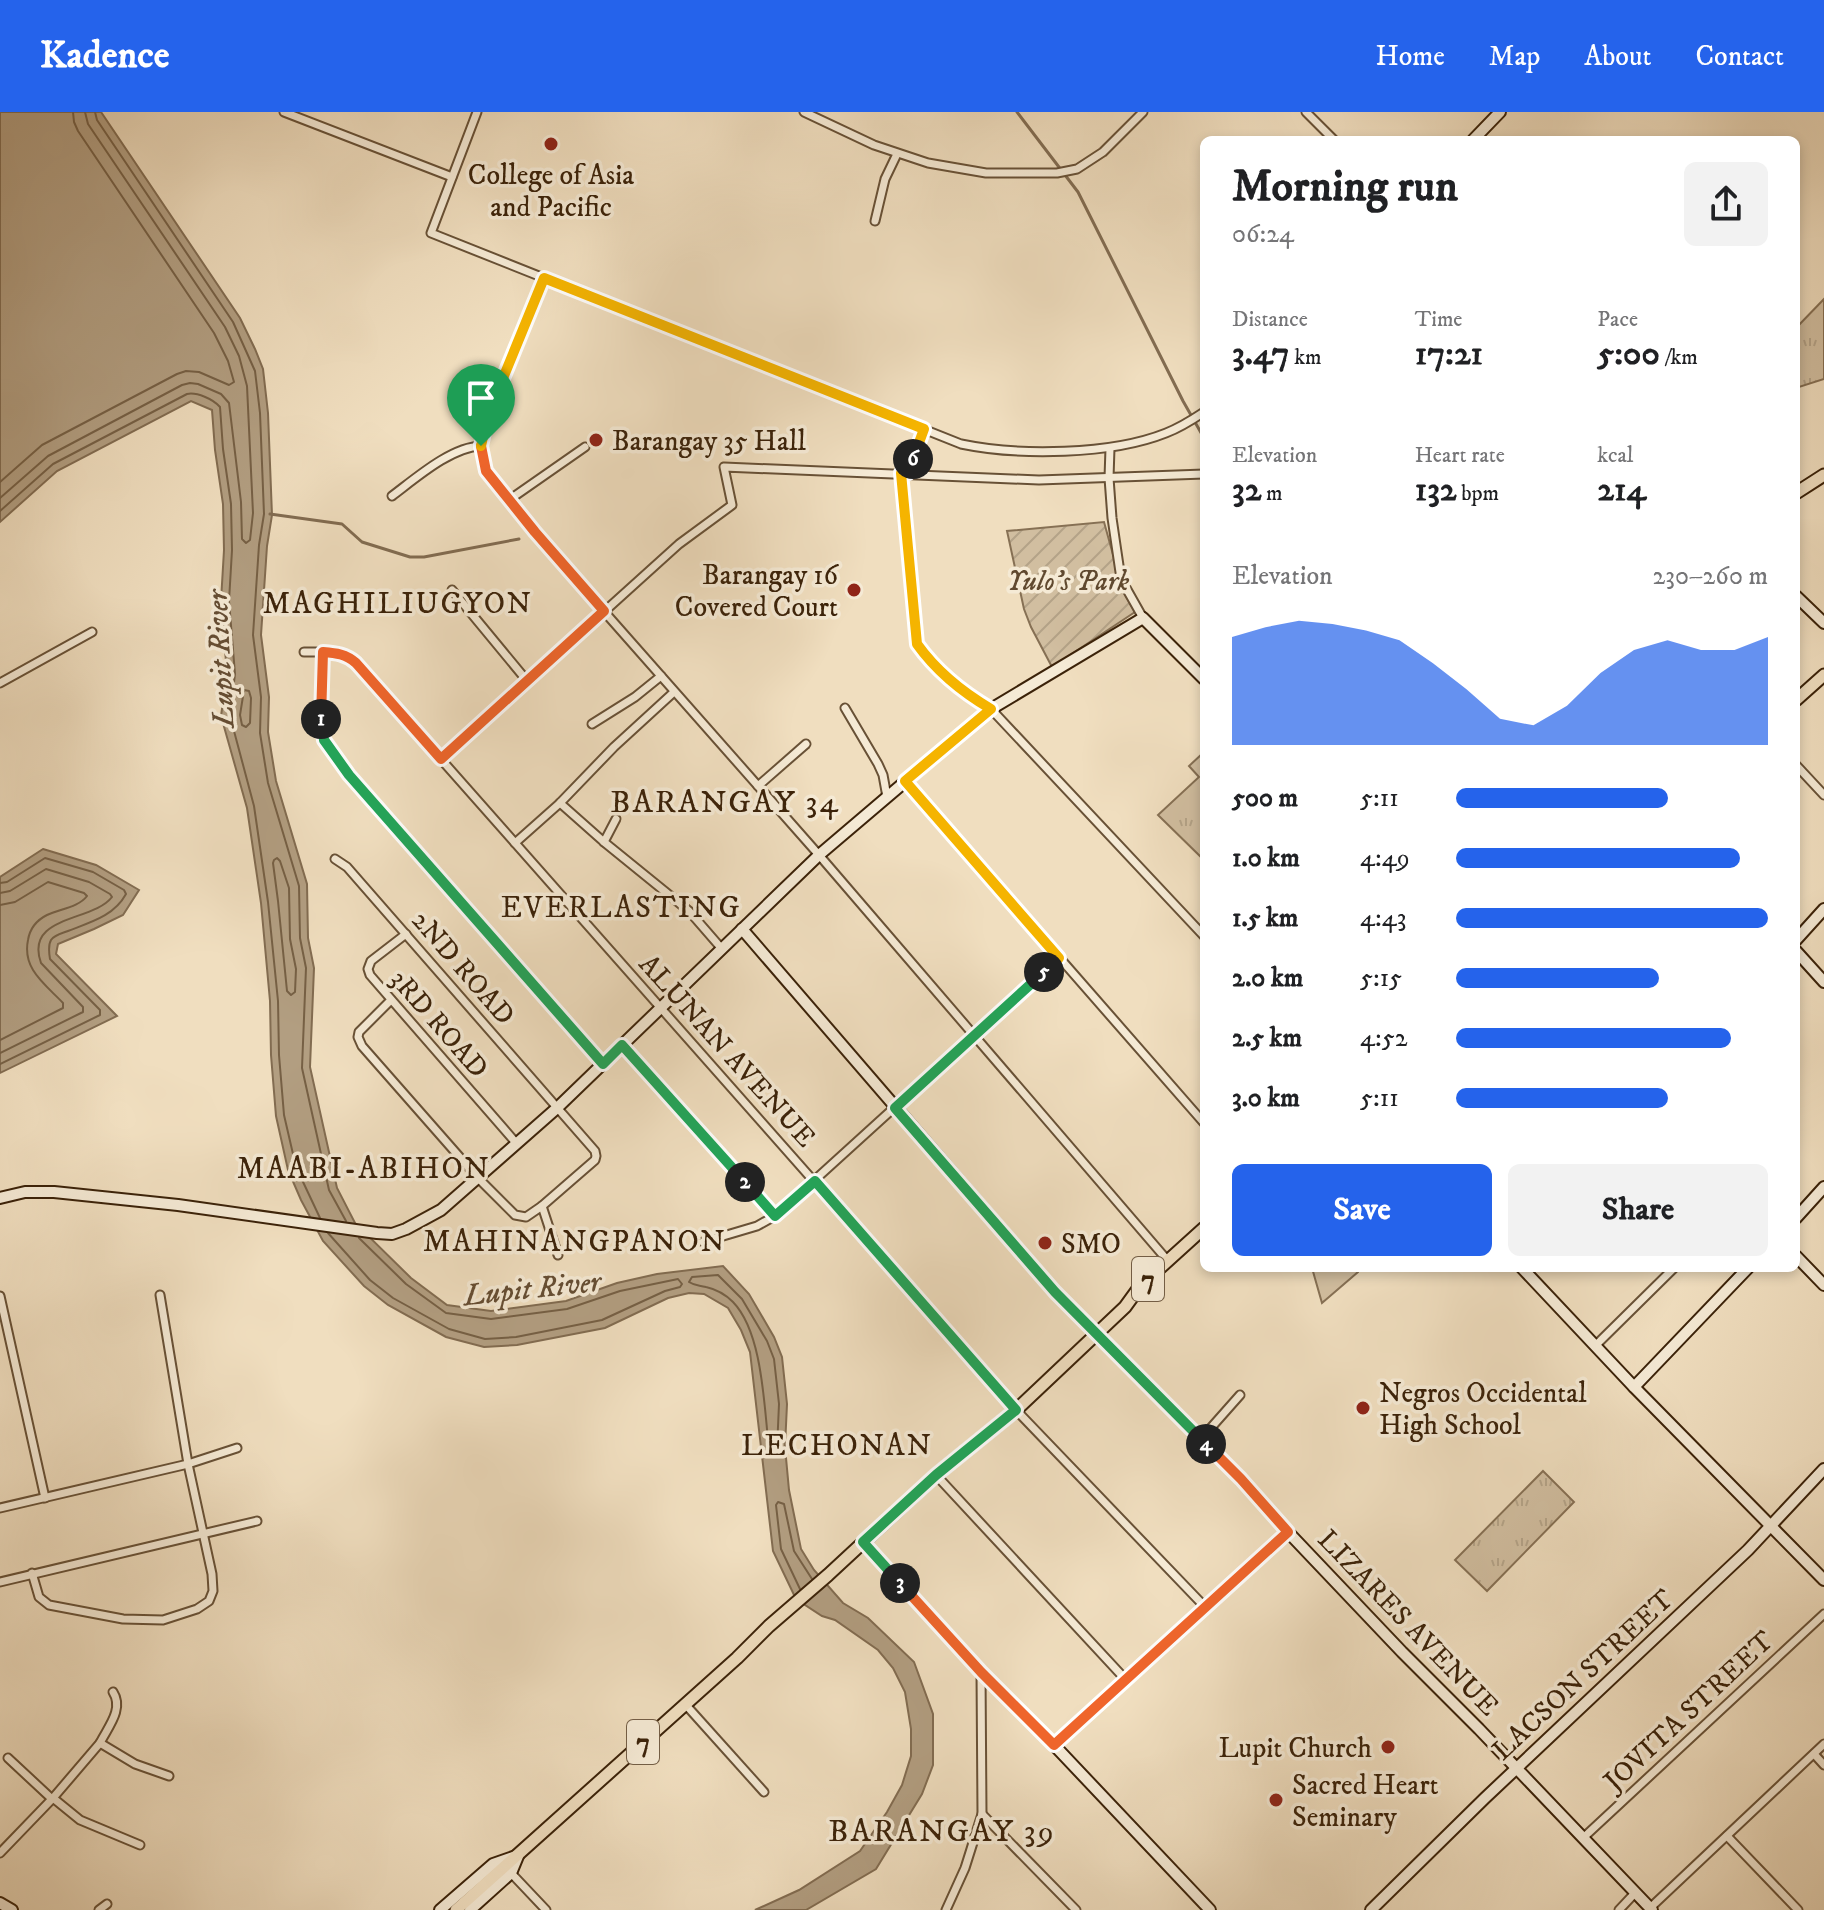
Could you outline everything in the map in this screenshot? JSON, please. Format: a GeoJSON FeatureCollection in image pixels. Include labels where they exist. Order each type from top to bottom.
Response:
{"type":"FeatureCollection","features":[{"type":"Feature","properties":{"kind":"main road"},"geometry":{"type":"LineString","coordinates":[[1800,490],[1824,475]]}},
{"type":"Feature","properties":{"kind":"main road"},"geometry":{"type":"LineString","coordinates":[[1800,696],[1824,675]]}},
{"type":"Feature","properties":{"kind":"main road","name":"7"},"geometry":{"type":"LineString","coordinates":[[456,1910],[936,1475],[1016,1410],[1125,1307],[1141,1285],[1200,1232]]}},
{"type":"Feature","properties":{"kind":"street"},"geometry":{"type":"LineString","coordinates":[[284,112],[452,177]]}},
{"type":"Feature","properties":{"kind":"street"},"geometry":{"type":"LineString","coordinates":[[477,112],[431,233],[961,444],[997,450],[1110,448],[1146,440],[1200,415]]}},
{"type":"Feature","properties":{"kind":"street"},"geometry":{"type":"LineString","coordinates":[[804,112],[897,154],[928,163],[972,171],[1057,173],[1077,169],[1103,152],[1143,112]]}},
{"type":"Feature","properties":{"kind":"street"},"geometry":{"type":"LineString","coordinates":[[1306,112],[1330,136]]}},
{"type":"Feature","properties":{"kind":"street"},"geometry":{"type":"LineString","coordinates":[[1477,136],[1500,112]]}},
{"type":"Feature","properties":{"kind":"street"},"geometry":{"type":"LineString","coordinates":[[875,221],[881,191],[897,154]]}},
{"type":"Feature","properties":{"kind":"street"},"geometry":{"type":"LineString","coordinates":[[544,278],[488,415],[481,446],[486,471],[541,540],[819,855],[1168,1261]]}},
{"type":"Feature","properties":{"kind":"street"},"geometry":{"type":"LineString","coordinates":[[924,429],[905,473],[917,644],[961,691],[991,709],[1200,932]]}},
{"type":"Feature","properties":{"kind":"street"},"geometry":{"type":"LineString","coordinates":[[392,496],[453,454],[481,446]]}},
{"type":"Feature","properties":{"kind":"street"},"geometry":{"type":"LineString","coordinates":[[509,500],[585,447]]}},
{"type":"Feature","properties":{"kind":"street"},"geometry":{"type":"LineString","coordinates":[[1110,448],[1112,518],[1121,579],[1143,618],[1200,675]]}},
{"type":"Feature","properties":{"kind":"street"},"geometry":{"type":"LineString","coordinates":[[441,759],[679,544],[732,505],[724,467],[1039,480],[1200,474]]}},
{"type":"Feature","properties":{"kind":"street"},"geometry":{"type":"LineString","coordinates":[[452,590],[528,682]]}},
{"type":"Feature","properties":{"kind":"street"},"geometry":{"type":"LineString","coordinates":[[1800,600],[1824,623]]}},
{"type":"Feature","properties":{"kind":"street"},"geometry":{"type":"LineString","coordinates":[[0,1198],[25,1192],[54,1192],[392,1234],[421,1222],[441,1210],[557,1108],[819,855],[991,709],[1143,618]]}},
{"type":"Feature","properties":{"kind":"street"},"geometry":{"type":"LineString","coordinates":[[0,683],[92,632]]}},
{"type":"Feature","properties":{"kind":"street","name":"ALUNAN AVENUE"},"geometry":{"type":"LineString","coordinates":[[304,652],[340,654],[356,663],[1016,1410],[1206,1608]]}},
{"type":"Feature","properties":{"kind":"street"},"geometry":{"type":"LineString","coordinates":[[323,652],[321,720],[328,748],[368,798],[603,1064]]}},
{"type":"Feature","properties":{"kind":"street"},"geometry":{"type":"LineString","coordinates":[[592,724],[661,676]]}},
{"type":"Feature","properties":{"kind":"street"},"geometry":{"type":"LineString","coordinates":[[515,843],[674,692]]}},
{"type":"Feature","properties":{"kind":"street"},"geometry":{"type":"LineString","coordinates":[[845,708],[878,764],[887,797]]}},
{"type":"Feature","properties":{"kind":"street"},"geometry":{"type":"LineString","coordinates":[[758,786],[806,744]]}},
{"type":"Feature","properties":{"kind":"street"},"geometry":{"type":"LineString","coordinates":[[1800,769],[1824,795]]}},
{"type":"Feature","properties":{"kind":"street"},"geometry":{"type":"LineString","coordinates":[[905,781],[1200,1118]]}},
{"type":"Feature","properties":{"kind":"street"},"geometry":{"type":"LineString","coordinates":[[560,803],[689,911],[722,949]]}},
{"type":"Feature","properties":{"kind":"street"},"geometry":{"type":"LineString","coordinates":[[604,842],[616,819]]}},
{"type":"Feature","properties":{"kind":"street","name":"2ND ROAD"},"geometry":{"type":"LineString","coordinates":[[335,859],[344,864],[595,1151],[595,1160],[542,1206]]}},
{"type":"Feature","properties":{"kind":"street"},"geometry":{"type":"LineString","coordinates":[[1800,936],[1824,909]]}},
{"type":"Feature","properties":{"kind":"street","name":"LIZARES AVENUE"},"geometry":{"type":"LineString","coordinates":[[742,929],[1055,1292],[1241,1479],[1288,1532],[1651,1909]]}},
{"type":"Feature","properties":{"kind":"street","name":"3RD ROAD"},"geometry":{"type":"LineString","coordinates":[[406,934],[371,961],[368,967],[370,975],[517,1144]]}},
{"type":"Feature","properties":{"kind":"street"},"geometry":{"type":"LineString","coordinates":[[1800,955],[1824,982]]}},
{"type":"Feature","properties":{"kind":"street"},"geometry":{"type":"LineString","coordinates":[[703,1242],[757,1226],[775,1216],[1059,958]]}},
{"type":"Feature","properties":{"kind":"street"},"geometry":{"type":"LineString","coordinates":[[391,1000],[359,1032],[359,1042],[478,1178],[520,1217],[526,1217],[542,1206],[558,1255]]}},
{"type":"Feature","properties":{"kind":"street"},"geometry":{"type":"LineString","coordinates":[[622,1045],[775,1216]]}},
{"type":"Feature","properties":{"kind":"street"},"geometry":{"type":"LineString","coordinates":[[1800,1214],[1824,1187]]}},
{"type":"Feature","properties":{"kind":"street"},"geometry":{"type":"LineString","coordinates":[[1800,1260],[1824,1285]]}},
{"type":"Feature","properties":{"kind":"street"},"geometry":{"type":"LineString","coordinates":[[1526,1272],[1824,1580]]}},
{"type":"Feature","properties":{"kind":"street"},"geometry":{"type":"LineString","coordinates":[[1595,1346],[1670,1272]]}},
{"type":"Feature","properties":{"kind":"street"},"geometry":{"type":"LineString","coordinates":[[1634,1387],[1744,1272]]}},
{"type":"Feature","properties":{"kind":"street"},"geometry":{"type":"LineString","coordinates":[[32,1573],[39,1597],[49,1605],[123,1619],[163,1620],[197,1609],[209,1601],[213,1591],[212,1574],[188,1464],[160,1295]]}},
{"type":"Feature","properties":{"kind":"street"},"geometry":{"type":"LineString","coordinates":[[0,1296],[45,1498]]}},
{"type":"Feature","properties":{"kind":"street"},"geometry":{"type":"LineString","coordinates":[[1201,1439],[1240,1395]]}},
{"type":"Feature","properties":{"kind":"street"},"geometry":{"type":"LineString","coordinates":[[0,1508],[188,1464],[237,1448]]}},
{"type":"Feature","properties":{"kind":"street","name":"LACSON STREET"},"geometry":{"type":"LineString","coordinates":[[1371,1910],[1770,1527],[1824,1469]]}},
{"type":"Feature","properties":{"kind":"street"},"geometry":{"type":"LineString","coordinates":[[936,1475],[1126,1680]]}},
{"type":"Feature","properties":{"kind":"street"},"geometry":{"type":"LineString","coordinates":[[0,1582],[257,1521]]}},
{"type":"Feature","properties":{"kind":"street"},"geometry":{"type":"LineString","coordinates":[[1054,1745],[1288,1532]]}},
{"type":"Feature","properties":{"kind":"street"},"geometry":{"type":"LineString","coordinates":[[863,1542],[981,1672],[1210,1910]]}},
{"type":"Feature","properties":{"kind":"street","name":"JOVITA STREET"},"geometry":{"type":"LineString","coordinates":[[1583,1838],[1824,1614]]}},
{"type":"Feature","properties":{"kind":"street"},"geometry":{"type":"LineString","coordinates":[[946,1910],[965,1868],[982,1814],[981,1672]]}},
{"type":"Feature","properties":{"kind":"street"},"geometry":{"type":"LineString","coordinates":[[0,1853],[100,1743],[118,1707],[113,1692]]}},
{"type":"Feature","properties":{"kind":"street"},"geometry":{"type":"LineString","coordinates":[[685,1704],[764,1792]]}},
{"type":"Feature","properties":{"kind":"street"},"geometry":{"type":"LineString","coordinates":[[100,1743],[135,1764],[169,1776]]}},
{"type":"Feature","properties":{"kind":"street"},"geometry":{"type":"LineString","coordinates":[[1651,1909],[1824,1744]]}},
{"type":"Feature","properties":{"kind":"street"},"geometry":{"type":"LineString","coordinates":[[1814,1754],[1824,1765]]}},
{"type":"Feature","properties":{"kind":"street"},"geometry":{"type":"LineString","coordinates":[[8,1758],[80,1820],[140,1845]]}},
{"type":"Feature","properties":{"kind":"street"},"geometry":{"type":"LineString","coordinates":[[982,1814],[1076,1910]]}},
{"type":"Feature","properties":{"kind":"street"},"geometry":{"type":"LineString","coordinates":[[1727,1836],[1798,1910]]}},
{"type":"Feature","properties":{"kind":"street","name":"7"},"geometry":{"type":"LineString","coordinates":[[470,1910],[511,1873],[518,1855]]}},
{"type":"Feature","properties":{"kind":"street","name":"7"},"geometry":{"type":"LineString","coordinates":[[440,1910],[493,1864],[518,1855]]}},
{"type":"Feature","properties":{"kind":"street"},"geometry":{"type":"LineString","coordinates":[[511,1873],[546,1910]]}},
{"type":"Feature","properties":{"kind":"street"},"geometry":{"type":"LineString","coordinates":[[1619,1910],[1635,1893]]}},
{"type":"Feature","properties":{"kind":"street"},"geometry":{"type":"LineString","coordinates":[[1062,1910],[1068,1902]]}},
{"type":"Feature","properties":{"kind":"street"},"geometry":{"type":"LineString","coordinates":[[0,1903],[12,1910]]}},
{"type":"Feature","properties":{"kind":"street"},"geometry":{"type":"LineString","coordinates":[[99,1910],[107,1904]]}},
{"type":"Feature","properties":{"kind":"green space"},"geometry":{"type":"Polygon","coordinates":[[[1824,299],[1824,379],[1800,387],[1800,324],[1824,299]]]}},
{"type":"Feature","properties":{"kind":"green space","name":"Yulo's Park"},"geometry":{"type":"Polygon","coordinates":[[[1104,522],[1120,580],[1118,582],[1135,612],[1052,667],[1024,609],[1007,531],[1104,522]]]}},
{"type":"Feature","properties":{"kind":"green space"},"geometry":{"type":"Polygon","coordinates":[[[1200,756],[1200,856],[1158,815],[1199,777],[1189,766],[1200,756]]]}},
{"type":"Feature","properties":{"kind":"green space"},"geometry":{"type":"Polygon","coordinates":[[[1313,1272],[1358,1272],[1322,1303],[1313,1272]]]}},
{"type":"Feature","properties":{"kind":"green space"},"geometry":{"type":"Polygon","coordinates":[[[1543,1471],[1574,1502],[1487,1591],[1455,1560],[1543,1471]]]}},
{"type":"Feature","properties":{"kind":"water"},"geometry":{"type":"Polygon","coordinates":[[[0,112],[101,112],[240,318],[263,369],[272,515],[261,635],[269,697],[268,732],[276,781],[307,884],[308,938],[314,968],[310,1067],[337,1188],[355,1223],[411,1278],[447,1305],[491,1311],[566,1301],[617,1283],[657,1274],[723,1266],[749,1294],[774,1337],[782,1357],[787,1404],[785,1447],[789,1490],[801,1549],[814,1570],[843,1603],[868,1618],[914,1662],[933,1714],[933,1765],[922,1794],[876,1869],[806,1910],[755,1910],[799,1890],[860,1851],[887,1812],[902,1785],[911,1756],[911,1729],[905,1692],[893,1668],[878,1650],[835,1620],[822,1616],[796,1599],[773,1551],[750,1352],[728,1308],[704,1294],[689,1293],[668,1298],[605,1328],[517,1345],[484,1347],[446,1337],[388,1305],[364,1286],[323,1241],[288,1170],[276,1116],[261,903],[247,808],[221,716],[227,674],[221,601],[223,504],[212,410],[191,401],[57,471],[0,522],[0,112]]]}},
{"type":"Feature","properties":{"kind":"water"},"geometry":{"type":"Polygon","coordinates":[[[43,849],[96,865],[139,890],[123,915],[58,944],[56,954],[117,1016],[0,1073],[0,877],[43,849]]]}},
{"type":"Feature","properties":{"kind":"waterway"},"geometry":{"type":"LineString","coordinates":[[1017,112],[1078,192],[1200,431]]}},
{"type":"Feature","properties":{"kind":"waterway"},"geometry":{"type":"LineString","coordinates":[[270,514],[342,524],[362,542],[410,557],[519,539]]}},
{"type":"Feature","properties":{"kind":"place","name":"College of Asia and Pacific"},"geometry":{"type":"Point","coordinates":[551,144]}},
{"type":"Feature","properties":{"kind":"place","name":"Barangay 35 Hall"},"geometry":{"type":"Point","coordinates":[596,440]}},
{"type":"Feature","properties":{"kind":"place","name":"Barangay 16 Covered Court"},"geometry":{"type":"Point","coordinates":[854,590]}},
{"type":"Feature","properties":{"kind":"place","name":"SMO"},"geometry":{"type":"Point","coordinates":[1045,1243]}},
{"type":"Feature","properties":{"kind":"place","name":"Negros Occidental High School"},"geometry":{"type":"Point","coordinates":[1363,1408]}},
{"type":"Feature","properties":{"kind":"place","name":"Lupit Church"},"geometry":{"type":"Point","coordinates":[1388,1747]}},
{"type":"Feature","properties":{"kind":"place","name":"Sacred Heart Seminary"},"geometry":{"type":"Point","coordinates":[1276,1800]}},
{"type":"Feature","properties":{"kind":"district","name":"MAGHILIUGYON"},"geometry":{"type":"Point","coordinates":[398,603]}},
{"type":"Feature","properties":{"kind":"district","name":"BARANGAY 34"},"geometry":{"type":"Point","coordinates":[725,801]}},
{"type":"Feature","properties":{"kind":"district","name":"EVERLASTING"},"geometry":{"type":"Point","coordinates":[621,907]}},
{"type":"Feature","properties":{"kind":"district","name":"MAABI-ABIHON"},"geometry":{"type":"Point","coordinates":[364,1168]}},
{"type":"Feature","properties":{"kind":"district","name":"MAHINANGPANON"},"geometry":{"type":"Point","coordinates":[575,1241]}},
{"type":"Feature","properties":{"kind":"district","name":"LECHONAN"},"geometry":{"type":"Point","coordinates":[837,1445]}},
{"type":"Feature","properties":{"kind":"district","name":"BARANGAY 39"},"geometry":{"type":"Point","coordinates":[942,1830]}},
{"type":"Feature","properties":{"kind":"route"},"geometry":{"type":"LineString","coordinates":[[544,278],[924,429],[908,473],[901,473],[917,644],[961,691],[991,709],[905,781],[1059,958],[895,1108],[1055,1292],[1241,1479],[1288,1532],[1054,1745],[981,1672],[863,1542],[936,1475],[1016,1410],[815,1181],[775,1216],[622,1045],[603,1064],[368,798],[324,740],[321,720],[323,652],[347,656],[356,663],[441,759],[604,611],[486,471],[481,446],[488,415],[544,278]]}},
{"type":"Feature","properties":{"kind":"water label","name":"Lupit River"},"geometry":{"type":"Point","coordinates":[220,659]}},
{"type":"Feature","properties":{"kind":"water label","name":"Lupit River"},"geometry":{"type":"Point","coordinates":[532,1288]}}]}
